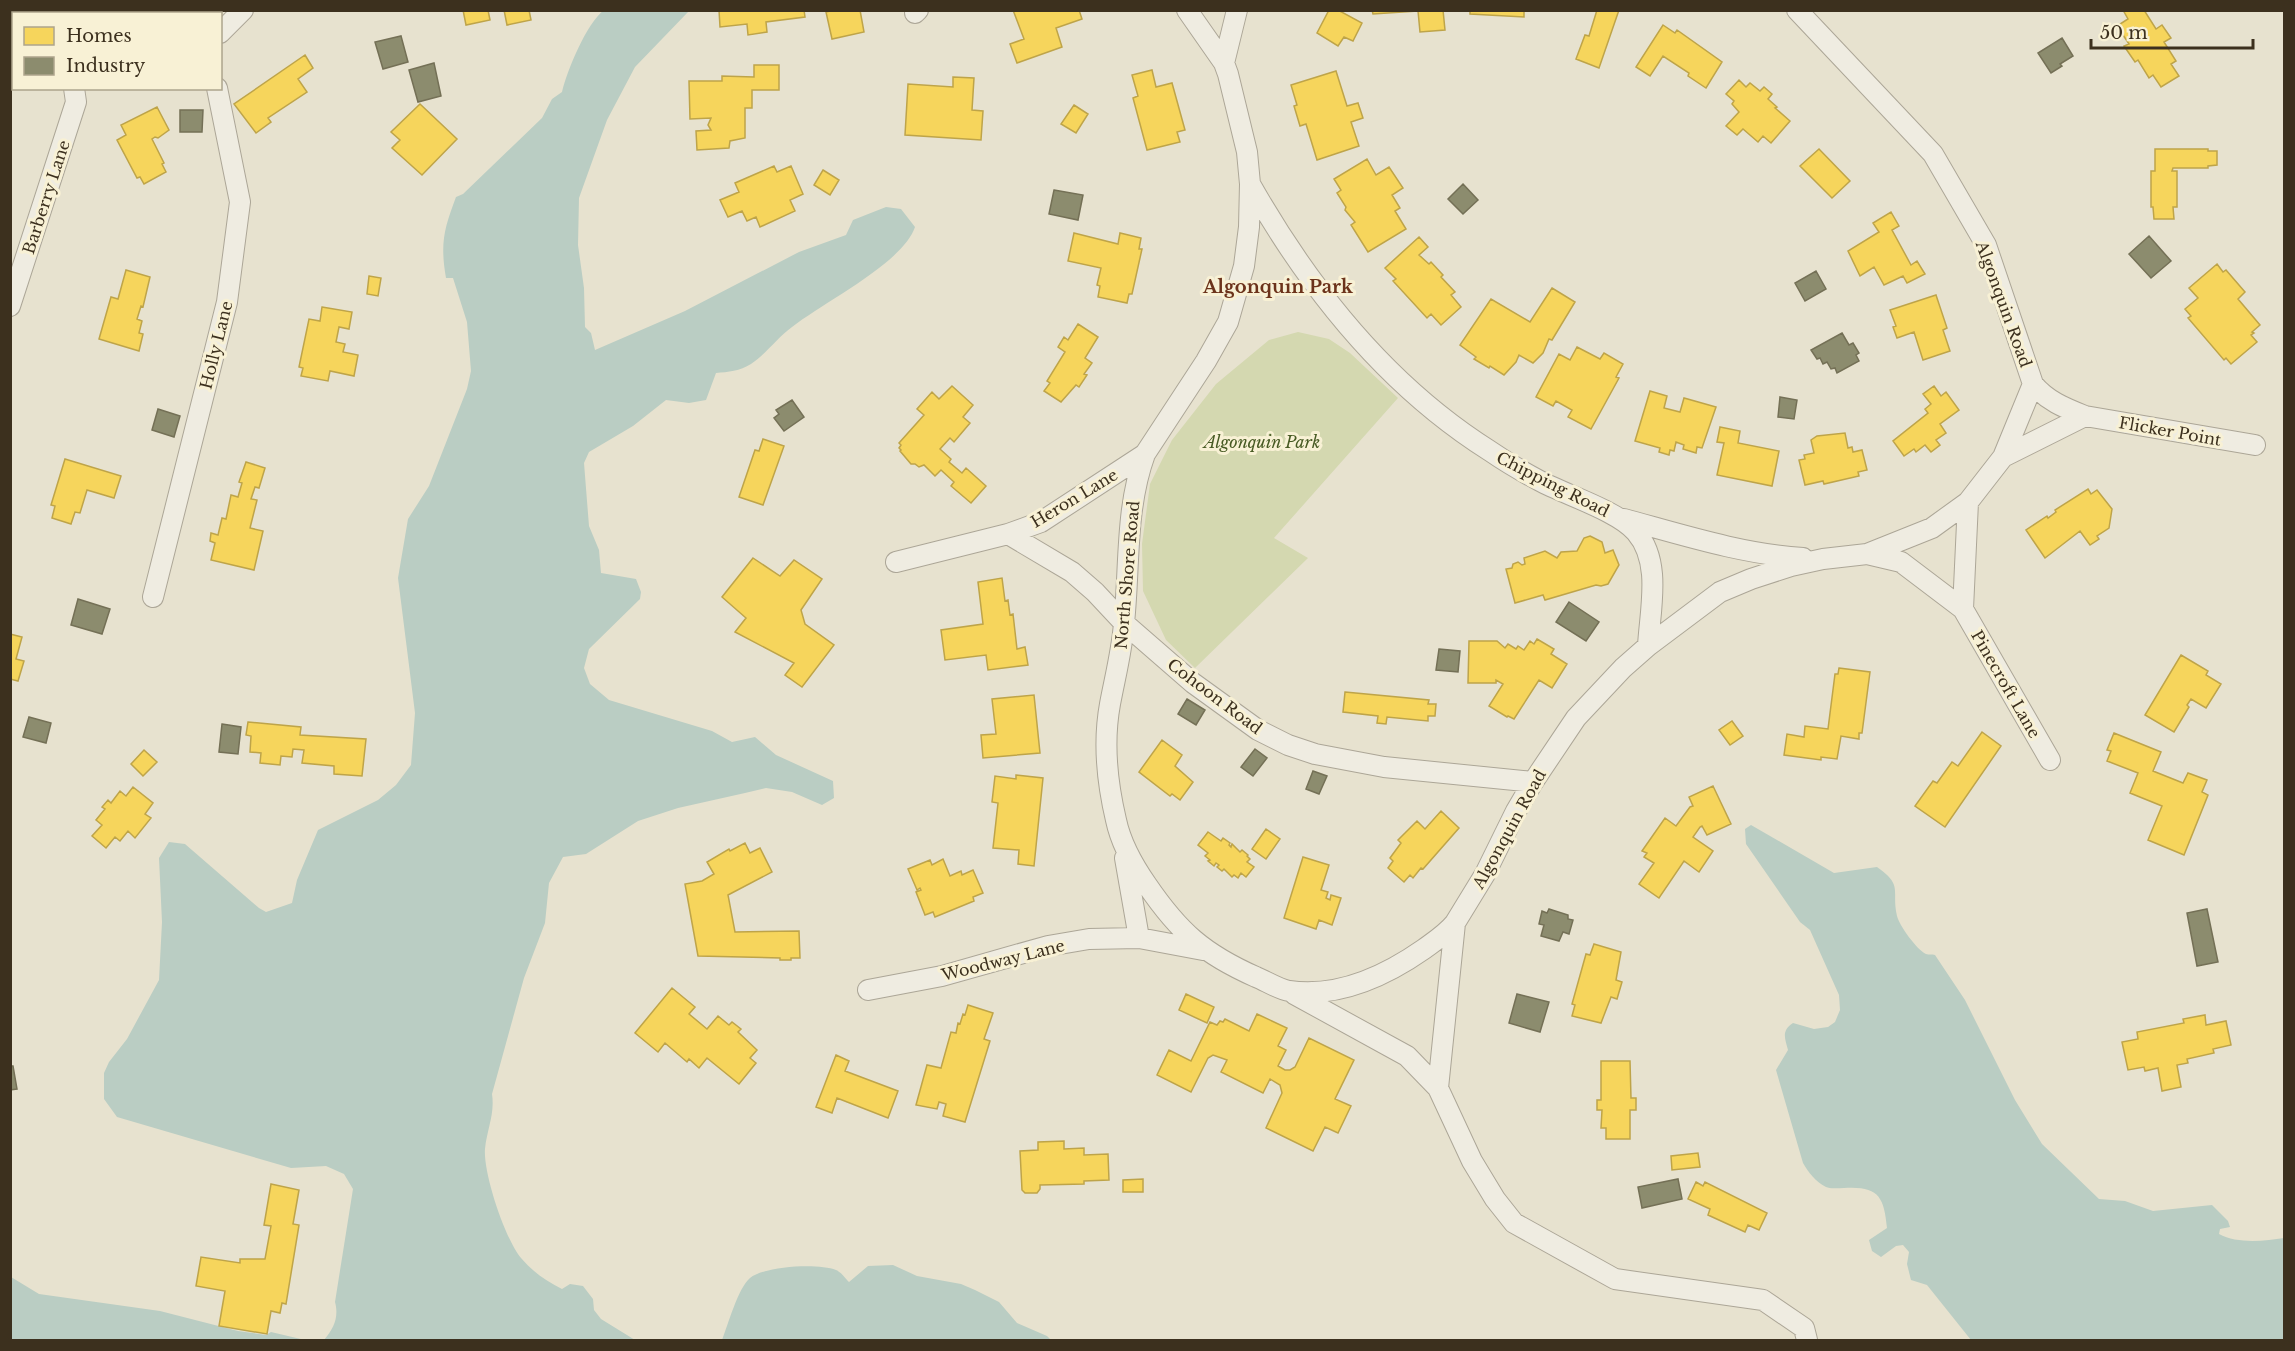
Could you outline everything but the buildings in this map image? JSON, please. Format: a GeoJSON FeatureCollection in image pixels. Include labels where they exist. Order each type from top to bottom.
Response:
{"type":"FeatureCollection","features":[{"type":"Feature","properties":{"kind":"street"},"geometry":{"type":"LineString","coordinates":[[222,31],[243,10]]}},
{"type":"Feature","properties":{"kind":"street","name":"North Shore Road"},"geometry":{"type":"LineString","coordinates":[[1187,10],[1224,63],[1247,152],[1250,184],[1249,227],[1244,266],[1228,322],[1206,361],[1145,453],[1131,508],[1124,623],[1110,705],[1106,745],[1108,784],[1116,823],[1125,847],[1134,866],[1168,916],[1187,936],[1208,952],[1231,966],[1287,990],[1407,1056],[1438,1088],[1472,1161],[1495,1199],[1514,1223],[1615,1279],[1763,1300],[1804,1328],[1807,1341]]}},
{"type":"Feature","properties":{"kind":"street"},"geometry":{"type":"LineString","coordinates":[[1224,63],[1237,10]]}},
{"type":"Feature","properties":{"kind":"street","name":"Algonquin Road"},"geometry":{"type":"LineString","coordinates":[[1438,1088],[1455,923],[1485,874],[1533,782],[1576,718],[1623,668],[1648,646],[1720,592],[1761,576],[1823,559],[1867,554],[1932,528],[1968,502],[2003,457],[2033,384],[1986,245],[1933,154],[1797,10]]}},
{"type":"Feature","properties":{"kind":"street","name":"Barberry Lane"},"geometry":{"type":"LineString","coordinates":[[10,306],[76,102],[74,90]]}},
{"type":"Feature","properties":{"kind":"street","name":"Holly Lane"},"geometry":{"type":"LineString","coordinates":[[153,597],[227,302],[240,202],[217,90]]}},
{"type":"Feature","properties":{"kind":"street","name":"Chipping Road"},"geometry":{"type":"LineString","coordinates":[[1250,184],[1273,226],[1308,276],[1361,342],[1404,384],[1450,423],[1489,451],[1540,481],[1618,518],[1715,544],[1781,557],[1823,559]]}},
{"type":"Feature","properties":{"kind":"street","name":"Flicker Point"},"geometry":{"type":"LineString","coordinates":[[2033,384],[2042,395],[2063,408],[2085,416],[2255,445]]}},
{"type":"Feature","properties":{"kind":"street"},"geometry":{"type":"LineString","coordinates":[[2003,457],[2085,416]]}},
{"type":"Feature","properties":{"kind":"street","name":"Heron Lane"},"geometry":{"type":"LineString","coordinates":[[896,562],[1008,534],[1050,516],[1145,453]]}},
{"type":"Feature","properties":{"kind":"street"},"geometry":{"type":"LineString","coordinates":[[1963,609],[1968,502]]}},
{"type":"Feature","properties":{"kind":"street","name":"Chipping Road"},"geometry":{"type":"LineString","coordinates":[[1618,518],[1638,533],[1647,550],[1653,573],[1648,646]]}},
{"type":"Feature","properties":{"kind":"street","name":"Cohoon Road"},"geometry":{"type":"LineString","coordinates":[[1008,534],[1072,572],[1095,592],[1124,623],[1193,683],[1257,730],[1288,745],[1315,754],[1384,767],[1533,782]]}},
{"type":"Feature","properties":{"kind":"street","name":"Pinecroft Lane"},"geometry":{"type":"LineString","coordinates":[[1867,554],[1901,562],[1963,609],[2050,760]]}},
{"type":"Feature","properties":{"kind":"street"},"geometry":{"type":"LineString","coordinates":[[1125,847],[1125,862],[1139,938]]}},
{"type":"Feature","properties":{"kind":"street","name":"North Shore Road"},"geometry":{"type":"LineString","coordinates":[[1287,990],[1314,993],[1342,990],[1368,981],[1407,961],[1447,932],[1455,923]]}},
{"type":"Feature","properties":{"kind":"street","name":"Woodway Lane"},"geometry":{"type":"LineString","coordinates":[[868,990],[942,976],[1048,946],[1089,939],[1139,938],[1208,952]]}},
{"type":"Feature","properties":{"kind":"green space","name":"Algonquin Park"},"geometry":{"type":"Polygon","coordinates":[[[1298,332],[1329,339],[1350,353],[1398,398],[1274,538],[1308,558],[1195,668],[1166,640],[1143,591],[1142,544],[1150,484],[1172,440],[1216,384],[1269,340],[1298,332]]]}},
{"type":"Feature","properties":{"kind":"shaded area"},"geometry":{"type":"Polygon","coordinates":[[[604,10],[689,11],[635,67],[607,120],[579,198],[578,245],[584,288],[585,327],[591,333],[595,350],[685,311],[799,252],[846,235],[853,220],[886,207],[901,209],[915,227],[908,241],[879,268],[792,327],[762,356],[738,370],[716,373],[706,400],[689,403],[666,400],[633,426],[589,452],[584,463],[589,526],[599,550],[601,573],[636,579],[641,592],[640,599],[589,649],[584,668],[590,684],[609,700],[712,731],[732,742],[755,737],[776,755],[833,781],[834,798],[822,805],[792,792],[766,788],[678,808],[638,821],[586,854],[563,857],[549,883],[545,923],[524,978],[492,1094],[492,1115],[485,1160],[491,1189],[502,1221],[521,1258],[540,1276],[562,1289],[570,1284],[583,1286],[593,1299],[594,1310],[601,1319],[635,1340],[324,1340],[333,1327],[336,1317],[335,1302],[353,1189],[344,1174],[326,1166],[291,1168],[117,1117],[104,1099],[104,1073],[109,1062],[127,1039],[159,980],[162,922],[159,858],[169,842],[185,844],[266,912],[292,903],[297,880],[318,830],[378,800],[396,785],[411,765],[415,713],[398,578],[408,519],[429,486],[467,389],[471,371],[467,322],[453,278],[446,278],[443,245],[446,227],[456,197],[463,194],[542,118],[552,99],[562,92],[568,72],[584,37],[604,10]]]}},
{"type":"Feature","properties":{"kind":"shaded area"},"geometry":{"type":"Polygon","coordinates":[[[1751,825],[1834,873],[1877,867],[1891,879],[1895,889],[1897,916],[1901,925],[1922,952],[1935,955],[1965,1000],[2015,1100],[2042,1144],[2099,1199],[2125,1201],[2153,1211],[2212,1205],[2228,1221],[2230,1227],[2220,1229],[2219,1234],[2242,1240],[2260,1241],[2284,1238],[2284,1340],[1971,1340],[1927,1285],[1911,1280],[1907,1264],[1909,1252],[1903,1245],[1896,1246],[1881,1257],[1872,1251],[1869,1240],[1887,1228],[1881,1201],[1872,1191],[1865,1189],[1826,1187],[1810,1173],[1803,1163],[1776,1070],[1788,1050],[1785,1035],[1787,1029],[1793,1023],[1814,1029],[1828,1027],[1835,1022],[1840,1010],[1839,995],[1810,930],[1800,922],[1746,844],[1745,829],[1751,825]]]}},
{"type":"Feature","properties":{"kind":"shaded area"},"geometry":{"type":"Polygon","coordinates":[[[893,1265],[917,1276],[961,1284],[975,1290],[999,1302],[1017,1323],[1051,1340],[722,1340],[741,1290],[750,1278],[757,1274],[779,1268],[817,1267],[836,1270],[849,1282],[868,1266],[893,1265]]]}},
{"type":"Feature","properties":{"kind":"shaded area"},"geometry":{"type":"Polygon","coordinates":[[[11,1277],[39,1294],[160,1311],[238,1331],[266,1335],[271,1332],[305,1340],[11,1340],[11,1277]]]}},
{"type":"Feature","properties":{"kind":"district","name":"Algonquin Park"},"geometry":{"type":"Point","coordinates":[1278,287]}}]}
